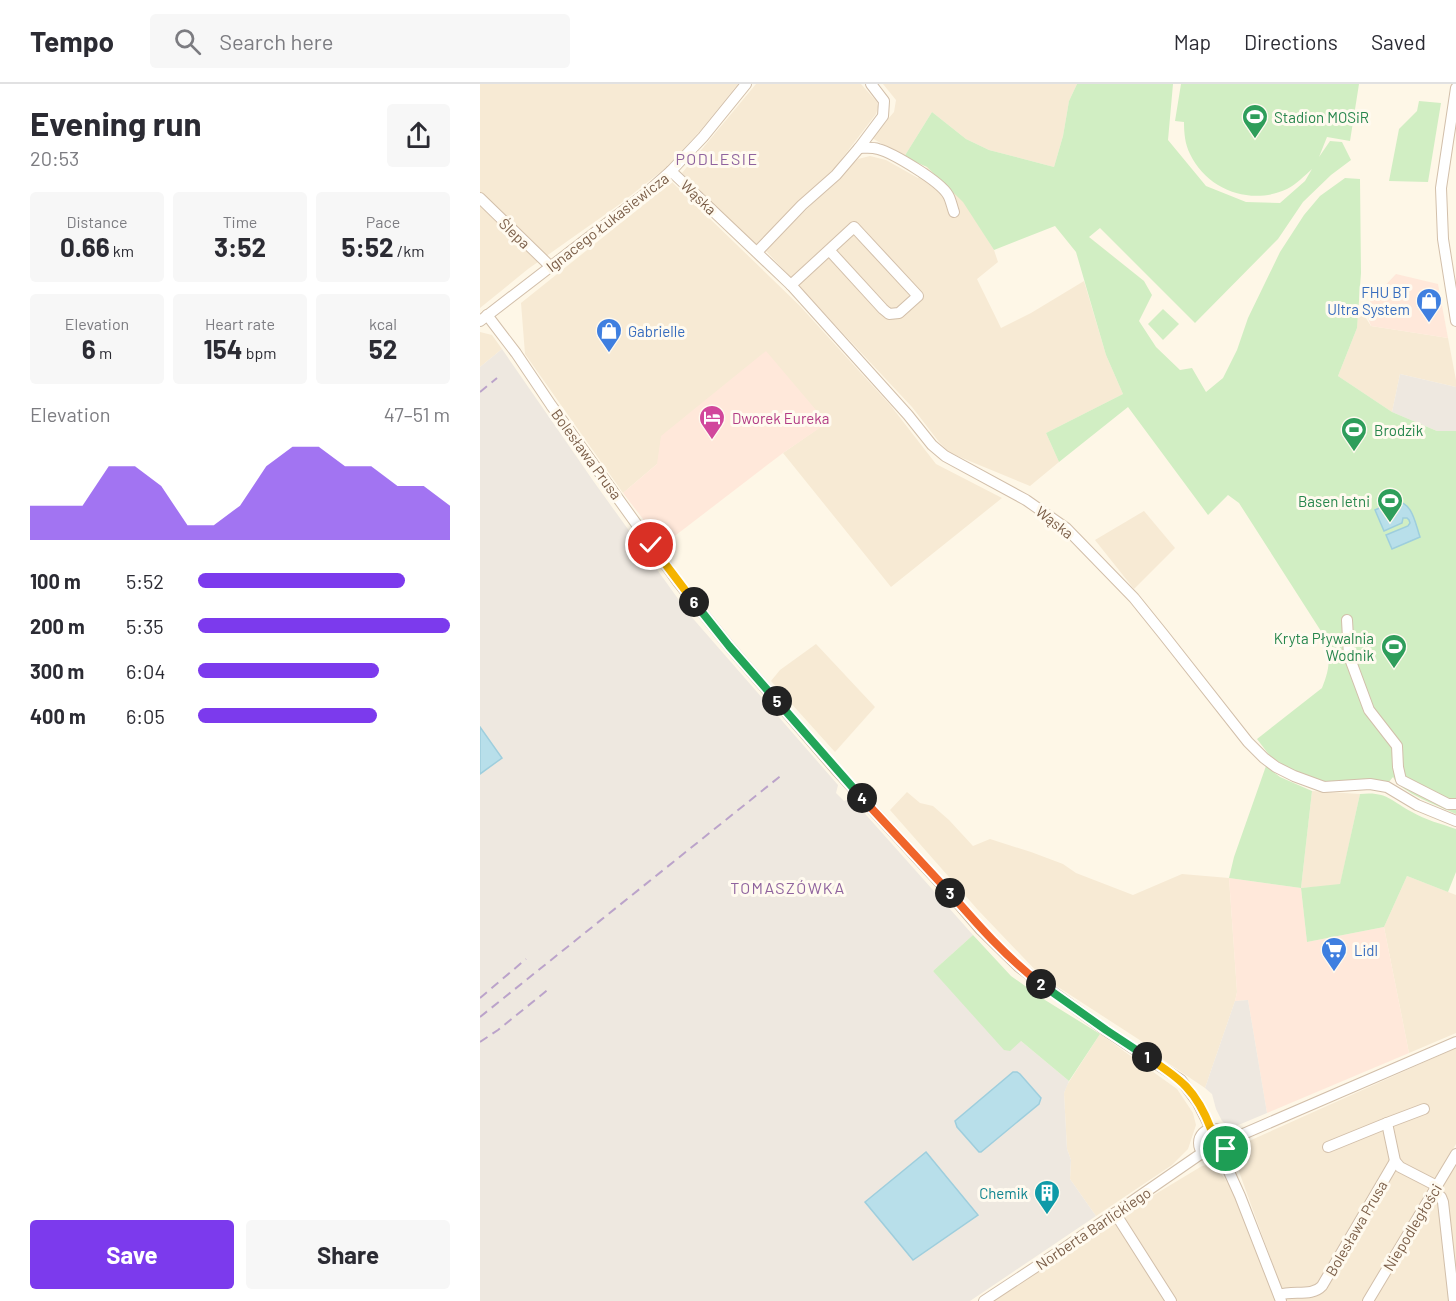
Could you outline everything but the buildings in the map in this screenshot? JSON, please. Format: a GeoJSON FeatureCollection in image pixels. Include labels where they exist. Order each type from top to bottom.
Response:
{"type":"FeatureCollection","features":[{"type":"Feature","properties":{"kind":"street","name":"Ignacego Łukasiewicza"},"geometry":{"type":"LineString","coordinates":[[482,318],[551,267],[672,171],[746,84]]}},
{"type":"Feature","properties":{"kind":"street"},"geometry":{"type":"LineString","coordinates":[[757,252],[802,205],[836,175],[884,116],[884,101],[871,84]]}},
{"type":"Feature","properties":{"kind":"street"},"geometry":{"type":"LineString","coordinates":[[1456,88],[1441,188],[1443,239],[1456,321]]}},
{"type":"Feature","properties":{"kind":"street"},"geometry":{"type":"LineString","coordinates":[[859,148],[876,148],[886,152],[931,178],[948,194],[954,212]]}},
{"type":"Feature","properties":{"kind":"street","name":"Wąska"},"geometry":{"type":"LineString","coordinates":[[672,171],[791,285],[908,415],[932,445],[945,456],[1026,500],[1066,528],[1134,598],[1264,759],[1294,776],[1324,787],[1370,784],[1391,789],[1417,805],[1456,821]]}},
{"type":"Feature","properties":{"kind":"street","name":"Ślepa"},"geometry":{"type":"LineString","coordinates":[[480,198],[551,267]]}},
{"type":"Feature","properties":{"kind":"street"},"geometry":{"type":"LineString","coordinates":[[791,285],[829,250],[854,227],[918,296],[898,314],[890,314],[829,250]]}},
{"type":"Feature","properties":{"kind":"street","name":"Bolesława Prusa"},"geometry":{"type":"LineString","coordinates":[[482,318],[516,353],[678,582],[729,646],[838,772],[981,930],[1019,967],[1106,1030],[1181,1080],[1198,1103],[1211,1129]]}},
{"type":"Feature","properties":{"kind":"street"},"geometry":{"type":"LineString","coordinates":[[1347,620],[1349,656],[1369,710],[1397,747],[1401,780],[1448,804],[1456,804]]}},
{"type":"Feature","properties":{"kind":"street"},"geometry":{"type":"LineString","coordinates":[[1391,789],[1401,780]]}},
{"type":"Feature","properties":{"kind":"street"},"geometry":{"type":"LineString","coordinates":[[1227,1141],[1456,1042]]}},
{"type":"Feature","properties":{"kind":"street"},"geometry":{"type":"LineString","coordinates":[[1328,1148],[1424,1109]]}},
{"type":"Feature","properties":{"kind":"street"},"geometry":{"type":"LineString","coordinates":[[1386,1124],[1395,1161],[1400,1167],[1435,1189],[1443,1202],[1455,1301]]}},
{"type":"Feature","properties":{"kind":"street"},"geometry":{"type":"LineString","coordinates":[[1211,1129],[1223,1133],[1227,1141],[1226,1149],[1220,1156],[1211,1157],[1202,1153],[1200,1149],[1199,1140],[1203,1133],[1211,1129]]}},
{"type":"Feature","properties":{"kind":"street","name":"Norberta Barlickiego"},"geometry":{"type":"LineString","coordinates":[[984,1301],[1202,1153]]}},
{"type":"Feature","properties":{"kind":"street","name":"Niepodległości"},"geometry":{"type":"LineString","coordinates":[[1368,1301],[1456,1154]]}},
{"type":"Feature","properties":{"kind":"street","name":"Bolesława Prusa"},"geometry":{"type":"LineString","coordinates":[[1220,1156],[1240,1196],[1280,1298],[1286,1293],[1318,1291],[1395,1161]]}},
{"type":"Feature","properties":{"kind":"street"},"geometry":{"type":"LineString","coordinates":[[1115,1213],[1171,1301]]}},
{"type":"Feature","properties":{"kind":"shaded area"},"geometry":{"type":"Polygon","coordinates":[[[480,84],[738,84],[668,166],[620,204],[528,269],[480,308],[480,84]]]}},
{"type":"Feature","properties":{"kind":"shaded area"},"geometry":{"type":"Polygon","coordinates":[[[756,84],[861,84],[877,102],[878,107],[876,114],[824,182],[758,248],[682,173],[756,84]]]}},
{"type":"Feature","properties":{"kind":"shaded area"},"geometry":{"type":"Polygon","coordinates":[[[883,84],[1077,84],[1069,101],[1063,136],[1054,167],[989,150],[966,139],[932,112],[904,157],[872,138],[894,112],[896,100],[883,84]]]}},
{"type":"Feature","properties":{"kind":"shaded area"},"geometry":{"type":"Polygon","coordinates":[[[870,156],[886,160],[918,178],[927,167],[964,202],[994,250],[998,262],[977,279],[1001,328],[1084,281],[1106,355],[1123,394],[1046,433],[1059,462],[1030,486],[950,453],[912,407],[765,250],[858,159],[870,156]]]}},
{"type":"Feature","properties":{"kind":"shaded area"},"geometry":{"type":"Polygon","coordinates":[[[672,182],[800,306],[891,406],[936,464],[1002,498],[891,587],[783,453],[826,423],[657,464],[623,493],[525,354],[521,303],[672,182]]]}},
{"type":"Feature","properties":{"kind":"shaded area"},"geometry":{"type":"Polygon","coordinates":[[[1396,274],[1438,284],[1448,338],[1371,326],[1364,308],[1396,274]]]}},
{"type":"Feature","properties":{"kind":"shaded area"},"geometry":{"type":"Polygon","coordinates":[[[1358,306],[1371,326],[1448,338],[1456,387],[1400,374],[1392,412],[1338,376],[1357,328],[1358,306]]]}},
{"type":"Feature","properties":{"kind":"shaded area"},"geometry":{"type":"Polygon","coordinates":[[[480,332],[492,335],[502,349],[480,367],[480,332]]]}},
{"type":"Feature","properties":{"kind":"shaded area"},"geometry":{"type":"Polygon","coordinates":[[[502,349],[689,614],[838,785],[836,793],[844,801],[851,798],[973,935],[933,971],[1069,1081],[1064,1093],[1067,1149],[1071,1160],[1070,1179],[1096,1216],[970,1301],[480,1301],[480,367],[502,349]]]}},
{"type":"Feature","properties":{"kind":"shaded area"},"geometry":{"type":"Polygon","coordinates":[[[766,351],[827,423],[783,453],[663,545],[623,493],[657,464],[661,436],[766,351]]]}},
{"type":"Feature","properties":{"kind":"shaded area"},"geometry":{"type":"Polygon","coordinates":[[[1400,374],[1456,387],[1456,431],[1437,431],[1392,412],[1400,374]]]}},
{"type":"Feature","properties":{"kind":"shaded area"},"geometry":{"type":"Polygon","coordinates":[[[1144,511],[1175,548],[1134,589],[1095,540],[1144,511]]]}},
{"type":"Feature","properties":{"kind":"shaded area"},"geometry":{"type":"Polygon","coordinates":[[[816,644],[875,707],[835,752],[771,681],[780,670],[816,644]]]}},
{"type":"Feature","properties":{"kind":"shaded area"},"geometry":{"type":"Polygon","coordinates":[[[1312,791],[1360,794],[1340,885],[1301,888],[1312,791]]]}},
{"type":"Feature","properties":{"kind":"shaded area"},"geometry":{"type":"Polygon","coordinates":[[[907,792],[920,803],[933,806],[973,846],[990,839],[1063,864],[1076,873],[1133,895],[1182,874],[1229,878],[1237,992],[1205,1088],[1150,1051],[1152,1048],[1041,976],[978,910],[890,810],[907,792]]]}},
{"type":"Feature","properties":{"kind":"shaded area"},"geometry":{"type":"Polygon","coordinates":[[[1407,876],[1456,895],[1456,1033],[1409,1053],[1384,927],[1407,876]]]}},
{"type":"Feature","properties":{"kind":"shaded area"},"geometry":{"type":"Polygon","coordinates":[[[1229,878],[1301,888],[1307,942],[1384,927],[1409,1053],[1267,1113],[1248,1000],[1235,1001],[1237,992],[1229,878]]]}},
{"type":"Feature","properties":{"kind":"shaded area"},"geometry":{"type":"Polygon","coordinates":[[[1248,1000],[1267,1113],[1236,1126],[1227,1125],[1222,1121],[1216,1109],[1212,1094],[1205,1088],[1235,1001],[1248,1000]]]}},
{"type":"Feature","properties":{"kind":"shaded area"},"geometry":{"type":"Polygon","coordinates":[[[1100,1034],[1177,1089],[1193,1113],[1196,1125],[1188,1149],[1172,1165],[1096,1216],[1070,1179],[1071,1160],[1067,1149],[1064,1093],[1100,1034]]]}},
{"type":"Feature","properties":{"kind":"shaded area"},"geometry":{"type":"Polygon","coordinates":[[[1456,1048],[1456,1144],[1363,1301],[1286,1301],[1233,1155],[1234,1150],[1240,1145],[1456,1048]]]}},
{"type":"Feature","properties":{"kind":"shaded area"},"geometry":{"type":"Polygon","coordinates":[[[1456,1163],[1456,1301],[1374,1301],[1456,1163]]]}},
{"type":"Feature","properties":{"kind":"shaded area"},"geometry":{"type":"Polygon","coordinates":[[[1207,1165],[1219,1171],[1231,1187],[1275,1301],[1175,1301],[1122,1218],[1124,1213],[1207,1165]]]}},
{"type":"Feature","properties":{"kind":"shaded area"},"geometry":{"type":"Polygon","coordinates":[[[1114,1220],[1167,1301],[993,1301],[1114,1220]]]}},
{"type":"Feature","properties":{"kind":"green space"},"geometry":{"type":"Polygon","coordinates":[[[1077,84],[1173,84],[1168,140],[1206,186],[1246,202],[1280,203],[1305,181],[1312,169],[1291,187],[1273,194],[1245,195],[1219,185],[1198,167],[1187,146],[1184,122],[1175,121],[1181,84],[1359,84],[1350,141],[1327,137],[1319,157],[1330,141],[1342,142],[1351,160],[1331,175],[1303,202],[1278,239],[1195,323],[1100,228],[1089,237],[1144,281],[1152,295],[1139,321],[1156,347],[1180,370],[1192,368],[1206,392],[1223,378],[1237,350],[1248,318],[1280,252],[1304,215],[1320,196],[1345,178],[1360,179],[1361,273],[1357,328],[1338,376],[1392,412],[1437,431],[1456,431],[1456,814],[1412,794],[1397,783],[1393,777],[1388,783],[1325,783],[1291,770],[1270,756],[1257,739],[1322,688],[1329,664],[1326,639],[1239,503],[1228,495],[1208,515],[1128,407],[1059,462],[1046,433],[1123,394],[1106,355],[1076,252],[1055,226],[994,250],[963,202],[927,167],[904,157],[932,112],[966,139],[989,150],[1054,167],[1063,136],[1069,101],[1077,84]]]}},
{"type":"Feature","properties":{"kind":"green space"},"geometry":{"type":"Polygon","coordinates":[[[1419,101],[1441,103],[1428,182],[1389,181],[1399,129],[1417,111],[1419,101]]]}},
{"type":"Feature","properties":{"kind":"green space"},"geometry":{"type":"Polygon","coordinates":[[[1163,309],[1179,324],[1163,340],[1148,324],[1163,309]]]}},
{"type":"Feature","properties":{"kind":"green space"},"geometry":{"type":"Polygon","coordinates":[[[1266,766],[1280,777],[1312,791],[1301,888],[1229,878],[1234,857],[1266,766]]]}},
{"type":"Feature","properties":{"kind":"green space"},"geometry":{"type":"Polygon","coordinates":[[[1360,794],[1383,795],[1422,817],[1456,829],[1456,872],[1448,892],[1407,876],[1384,927],[1307,942],[1301,888],[1340,884],[1360,794]]]}},
{"type":"Feature","properties":{"kind":"green space"},"geometry":{"type":"Polygon","coordinates":[[[973,935],[1011,976],[1100,1034],[1069,1081],[1021,1041],[1010,1051],[1004,1050],[933,971],[973,935]]]}},
{"type":"Feature","properties":{"kind":"water","name":"Basen letni"},"geometry":{"type":"Polygon","coordinates":[[[1395,501],[1401,502],[1410,509],[1420,537],[1392,549],[1386,535],[1408,526],[1409,520],[1403,518],[1402,523],[1384,531],[1375,510],[1395,501]]]}},
{"type":"Feature","properties":{"kind":"water"},"geometry":{"type":"Polygon","coordinates":[[[480,727],[502,758],[480,774],[480,727]]]}},
{"type":"Feature","properties":{"kind":"water"},"geometry":{"type":"Polygon","coordinates":[[[1013,1072],[1020,1074],[1041,1098],[1039,1104],[979,1152],[957,1127],[955,1121],[1013,1072]]]}},
{"type":"Feature","properties":{"kind":"water"},"geometry":{"type":"Polygon","coordinates":[[[926,1152],[978,1215],[913,1260],[865,1202],[926,1152]]]}},
{"type":"Feature","properties":{"kind":"railway"},"geometry":{"type":"LineString","coordinates":[[480,392],[497,378]]}},
{"type":"Feature","properties":{"kind":"railway"},"geometry":{"type":"LineString","coordinates":[[480,1017],[783,774]]}},
{"type":"Feature","properties":{"kind":"railway"},"geometry":{"type":"LineString","coordinates":[[480,998],[526,959]]}},
{"type":"Feature","properties":{"kind":"railway"},"geometry":{"type":"LineString","coordinates":[[480,1042],[550,988]]}},
{"type":"Feature","properties":{"kind":"place","name":"Stadion MOSiR"},"geometry":{"type":"Point","coordinates":[1255,140]}},
{"type":"Feature","properties":{"kind":"place","name":"FHU BT Ultra System"},"geometry":{"type":"Point","coordinates":[1429,324]}},
{"type":"Feature","properties":{"kind":"place","name":"Gabrielle"},"geometry":{"type":"Point","coordinates":[609,354]}},
{"type":"Feature","properties":{"kind":"place","name":"Dworek Eureka"},"geometry":{"type":"Point","coordinates":[712,441]}},
{"type":"Feature","properties":{"kind":"place","name":"Brodzik"},"geometry":{"type":"Point","coordinates":[1354,453]}},
{"type":"Feature","properties":{"kind":"place","name":"Basen letni"},"geometry":{"type":"Point","coordinates":[1390,524]}},
{"type":"Feature","properties":{"kind":"place","name":"Kryta Pływalnia Wodnik"},"geometry":{"type":"Point","coordinates":[1394,670]}},
{"type":"Feature","properties":{"kind":"place","name":"Lidl"},"geometry":{"type":"Point","coordinates":[1334,973]}},
{"type":"Feature","properties":{"kind":"place","name":"Chemik"},"geometry":{"type":"Point","coordinates":[1047,1216]}},
{"type":"Feature","properties":{"kind":"district","name":"PODLESIE"},"geometry":{"type":"Point","coordinates":[717,158]}},
{"type":"Feature","properties":{"kind":"district","name":"TOMASZÓWKA"},"geometry":{"type":"Point","coordinates":[788,887]}},
{"type":"Feature","properties":{"kind":"route"},"geometry":{"type":"LineString","coordinates":[[651,545],[729,646],[838,772],[981,930],[1019,967],[1044,986],[1181,1080],[1193,1094],[1211,1129],[1223,1133],[1227,1141],[1226,1149]]}}]}
